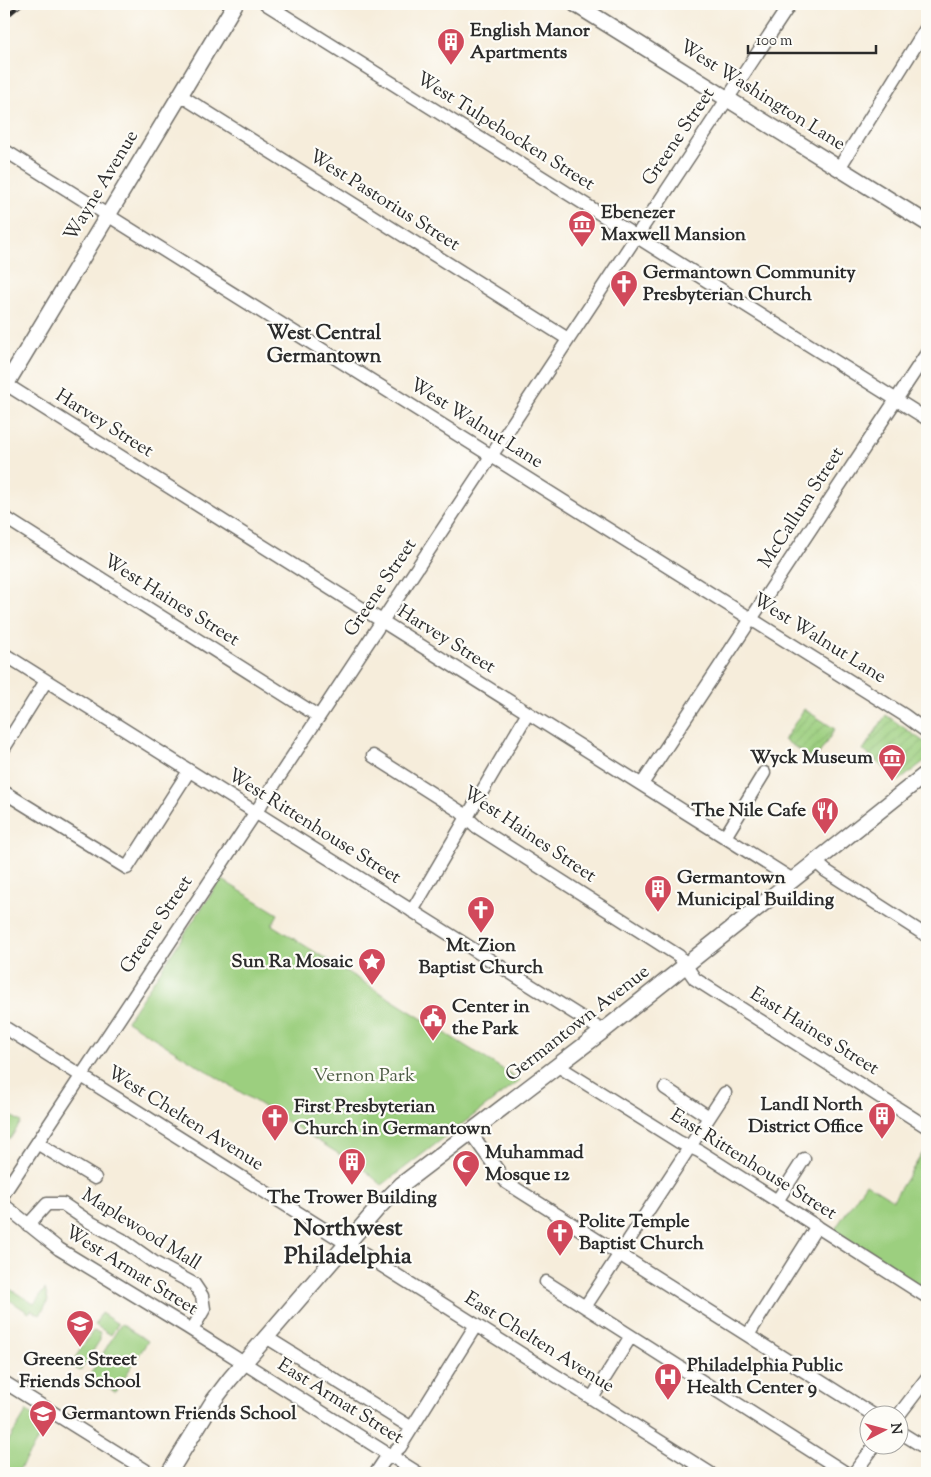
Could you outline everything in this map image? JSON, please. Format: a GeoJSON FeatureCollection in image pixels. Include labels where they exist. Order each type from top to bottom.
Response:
{"type":"FeatureCollection","features":[{"type":"Feature","properties":{"kind":"main road","name":"Wayne Avenue"},"geometry":{"type":"LineString","coordinates":[[4,385],[235,4]]}},
{"type":"Feature","properties":{"kind":"main road","name":"West Washington Lane"},"geometry":{"type":"LineString","coordinates":[[575,4],[927,223]]}},
{"type":"Feature","properties":{"kind":"main road","name":"Germantown Avenue"},"geometry":{"type":"LineString","coordinates":[[169,1473],[214,1400],[243,1364],[347,1243],[401,1185],[604,1031],[927,774]]}},
{"type":"Feature","properties":{"kind":"street","name":"West Tulpehocken Street"},"geometry":{"type":"LineString","coordinates":[[266,4],[927,419]]}},
{"type":"Feature","properties":{"kind":"street","name":"Greene Street"},"geometry":{"type":"LineString","coordinates":[[4,1193],[790,4]]}},
{"type":"Feature","properties":{"kind":"street"},"geometry":{"type":"LineString","coordinates":[[839,168],[927,27]]}},
{"type":"Feature","properties":{"kind":"street","name":"West Pastorius Street"},"geometry":{"type":"LineString","coordinates":[[180,94],[568,339]]}},
{"type":"Feature","properties":{"kind":"street","name":"West Walnut Lane"},"geometry":{"type":"LineString","coordinates":[[4,150],[904,715],[927,732]]}},
{"type":"Feature","properties":{"kind":"street","name":"McCallum Street"},"geometry":{"type":"LineString","coordinates":[[642,784],[927,353]]}},
{"type":"Feature","properties":{"kind":"street","name":"Harvey Street"},"geometry":{"type":"LineString","coordinates":[[4,385],[793,880]]}},
{"type":"Feature","properties":{"kind":"street","name":"West Haines Street"},"geometry":{"type":"LineString","coordinates":[[4,517],[318,716]]}},
{"type":"Feature","properties":{"kind":"street","name":"West Rittenhouse Street"},"geometry":{"type":"LineString","coordinates":[[4,654],[604,1031]]}},
{"type":"Feature","properties":{"kind":"street"},"geometry":{"type":"LineString","coordinates":[[4,748],[46,681]]}},
{"type":"Feature","properties":{"kind":"street"},"geometry":{"type":"LineString","coordinates":[[412,911],[528,713]]}},
{"type":"Feature","properties":{"kind":"street","name":"West Haines Street"},"geometry":{"type":"LineString","coordinates":[[373,756],[461,812],[477,827],[679,956],[687,965]]}},
{"type":"Feature","properties":{"kind":"street"},"geometry":{"type":"LineString","coordinates":[[4,794],[127,868],[189,771]]}},
{"type":"Feature","properties":{"kind":"street"},"geometry":{"type":"LineString","coordinates":[[725,837],[764,773]]}},
{"type":"Feature","properties":{"kind":"street"},"geometry":{"type":"LineString","coordinates":[[816,862],[826,871],[927,936]]}},
{"type":"Feature","properties":{"kind":"street","name":"East Haines Street"},"geometry":{"type":"LineString","coordinates":[[687,965],[695,978],[927,1127]]}},
{"type":"Feature","properties":{"kind":"street","name":"West Chelten Avenue"},"geometry":{"type":"LineString","coordinates":[[4,1027],[347,1243]]}},
{"type":"Feature","properties":{"kind":"street","name":"East Rittenhouse Street"},"geometry":{"type":"LineString","coordinates":[[558,1066],[817,1226],[927,1297]]}},
{"type":"Feature","properties":{"kind":"street"},"geometry":{"type":"LineString","coordinates":[[665,1088],[710,1117]]}},
{"type":"Feature","properties":{"kind":"street"},"geometry":{"type":"LineString","coordinates":[[586,1307],[725,1093]]}},
{"type":"Feature","properties":{"kind":"street"},"geometry":{"type":"LineString","coordinates":[[470,1132],[507,1183],[858,1405]]}},
{"type":"Feature","properties":{"kind":"street"},"geometry":{"type":"LineString","coordinates":[[37,1143],[95,1178]]}},
{"type":"Feature","properties":{"kind":"street"},"geometry":{"type":"LineString","coordinates":[[777,1201],[804,1159]]}},
{"type":"Feature","properties":{"kind":"street","name":"Maplewood Mall"},"geometry":{"type":"LineString","coordinates":[[28,1225],[47,1204],[64,1204],[88,1221],[121,1239],[155,1263],[189,1281],[200,1292],[204,1305],[203,1313],[192,1330]]}},
{"type":"Feature","properties":{"kind":"street","name":"West Armat Street"},"geometry":{"type":"LineString","coordinates":[[4,1205],[59,1249],[192,1330],[243,1364]]}},
{"type":"Feature","properties":{"kind":"street"},"geometry":{"type":"LineString","coordinates":[[748,1335],[817,1226]]}},
{"type":"Feature","properties":{"kind":"street","name":"East Chelten Avenue"},"geometry":{"type":"LineString","coordinates":[[347,1243],[710,1473]]}},
{"type":"Feature","properties":{"kind":"street"},"geometry":{"type":"LineString","coordinates":[[546,1282],[846,1473]]}},
{"type":"Feature","properties":{"kind":"street"},"geometry":{"type":"LineString","coordinates":[[376,1473],[400,1446],[476,1325]]}},
{"type":"Feature","properties":{"kind":"street"},"geometry":{"type":"LineString","coordinates":[[592,1398],[631,1336]]}},
{"type":"Feature","properties":{"kind":"street"},"geometry":{"type":"LineString","coordinates":[[266,1337],[412,1428]]}},
{"type":"Feature","properties":{"kind":"street","name":"East Armat Street"},"geometry":{"type":"LineString","coordinates":[[243,1364],[418,1473]]}},
{"type":"Feature","properties":{"kind":"street"},"geometry":{"type":"LineString","coordinates":[[907,1404],[927,1378]]}},
{"type":"Feature","properties":{"kind":"street"},"geometry":{"type":"LineString","coordinates":[[4,1382],[150,1473]]}},
{"type":"Feature","properties":{"kind":"street"},"geometry":{"type":"LineString","coordinates":[[908,1437],[927,1449]]}},
{"type":"Feature","properties":{"kind":"street"},"geometry":{"type":"LineString","coordinates":[[854,1473],[868,1454]]}},
{"type":"Feature","properties":{"kind":"green space"},"geometry":{"type":"Polygon","coordinates":[[[804,709],[835,729],[815,760],[784,740],[804,709]]]}},
{"type":"Feature","properties":{"kind":"green space"},"geometry":{"type":"Polygon","coordinates":[[[886,715],[927,744],[927,759],[899,781],[863,750],[886,715]]]}},
{"type":"Feature","properties":{"kind":"green space","name":"Vernon Park"},"geometry":{"type":"Polygon","coordinates":[[[221,879],[278,914],[272,925],[520,1080],[382,1185],[363,1169],[127,1021],[221,879]]]}},
{"type":"Feature","properties":{"kind":"green space"},"geometry":{"type":"Polygon","coordinates":[[[5,1112],[21,1122],[10,1139],[4,1136],[5,1112]]]}},
{"type":"Feature","properties":{"kind":"green space"},"geometry":{"type":"Polygon","coordinates":[[[927,1146],[927,1292],[833,1232],[866,1183],[893,1200],[927,1146]]]}},
{"type":"Feature","properties":{"kind":"green space"},"geometry":{"type":"Polygon","coordinates":[[[10,1289],[34,1304],[45,1289],[48,1301],[40,1315],[31,1310],[29,1313],[5,1297],[10,1289]]]}},
{"type":"Feature","properties":{"kind":"green space"},"geometry":{"type":"Polygon","coordinates":[[[101,1313],[118,1324],[111,1335],[95,1325],[101,1313]]]}},
{"type":"Feature","properties":{"kind":"green space"},"geometry":{"type":"Polygon","coordinates":[[[121,1324],[148,1341],[115,1392],[89,1376],[121,1324]]]}},
{"type":"Feature","properties":{"kind":"green space"},"geometry":{"type":"Polygon","coordinates":[[[93,1331],[100,1333],[100,1340],[80,1371],[70,1365],[93,1331]]]}},
{"type":"Feature","properties":{"kind":"green space"},"geometry":{"type":"Polygon","coordinates":[[[27,1411],[48,1424],[17,1473],[8,1473],[4,1469],[4,1448],[27,1411]]]}},
{"type":"Feature","properties":{"kind":"railway"},"geometry":{"type":"LineString","coordinates":[[4,18],[21,4]]}},
{"type":"Feature","properties":{"kind":"place","name":"English Manor Apartments"},"geometry":{"type":"Point","coordinates":[451,66]}},
{"type":"Feature","properties":{"kind":"place","name":"Ebenezer Maxwell Mansion"},"geometry":{"type":"Point","coordinates":[582,248]}},
{"type":"Feature","properties":{"kind":"place","name":"Germantown Community Presbyterian Church"},"geometry":{"type":"Point","coordinates":[624,308]}},
{"type":"Feature","properties":{"kind":"place","name":"Wyck Museum"},"geometry":{"type":"Point","coordinates":[892,782]}},
{"type":"Feature","properties":{"kind":"place","name":"The Nile Cafe"},"geometry":{"type":"Point","coordinates":[825,835]}},
{"type":"Feature","properties":{"kind":"place","name":"Germantown Municipal Building"},"geometry":{"type":"Point","coordinates":[658,913]}},
{"type":"Feature","properties":{"kind":"place","name":"Mt. Zion Baptist Church"},"geometry":{"type":"Point","coordinates":[481,934]}},
{"type":"Feature","properties":{"kind":"place","name":"Sun Ra Mosaic"},"geometry":{"type":"Point","coordinates":[372,986]}},
{"type":"Feature","properties":{"kind":"place","name":"Center in the Park"},"geometry":{"type":"Point","coordinates":[433,1042]}},
{"type":"Feature","properties":{"kind":"place","name":"LandI North District Office"},"geometry":{"type":"Point","coordinates":[882,1140]}},
{"type":"Feature","properties":{"kind":"place","name":"First Presbyterian Church in Germantown"},"geometry":{"type":"Point","coordinates":[275,1142]}},
{"type":"Feature","properties":{"kind":"place","name":"The Trower Building"},"geometry":{"type":"Point","coordinates":[352,1186]}},
{"type":"Feature","properties":{"kind":"place","name":"Muhammad Mosque 12"},"geometry":{"type":"Point","coordinates":[466,1188]}},
{"type":"Feature","properties":{"kind":"place","name":"Polite Temple Baptist Church"},"geometry":{"type":"Point","coordinates":[560,1257]}},
{"type":"Feature","properties":{"kind":"place","name":"Greene Street Friends School"},"geometry":{"type":"Point","coordinates":[80,1348]}},
{"type":"Feature","properties":{"kind":"place","name":"Philadelphia Public Health Center 9"},"geometry":{"type":"Point","coordinates":[668,1401]}},
{"type":"Feature","properties":{"kind":"place","name":"Germantown Friends School"},"geometry":{"type":"Point","coordinates":[43,1438]}},
{"type":"Feature","properties":{"kind":"district","name":"West Central Germantown"},"geometry":{"type":"Point","coordinates":[324,346]}},
{"type":"Feature","properties":{"kind":"district","name":"Northwest Philadelphia"},"geometry":{"type":"Point","coordinates":[348,1243]}}]}
